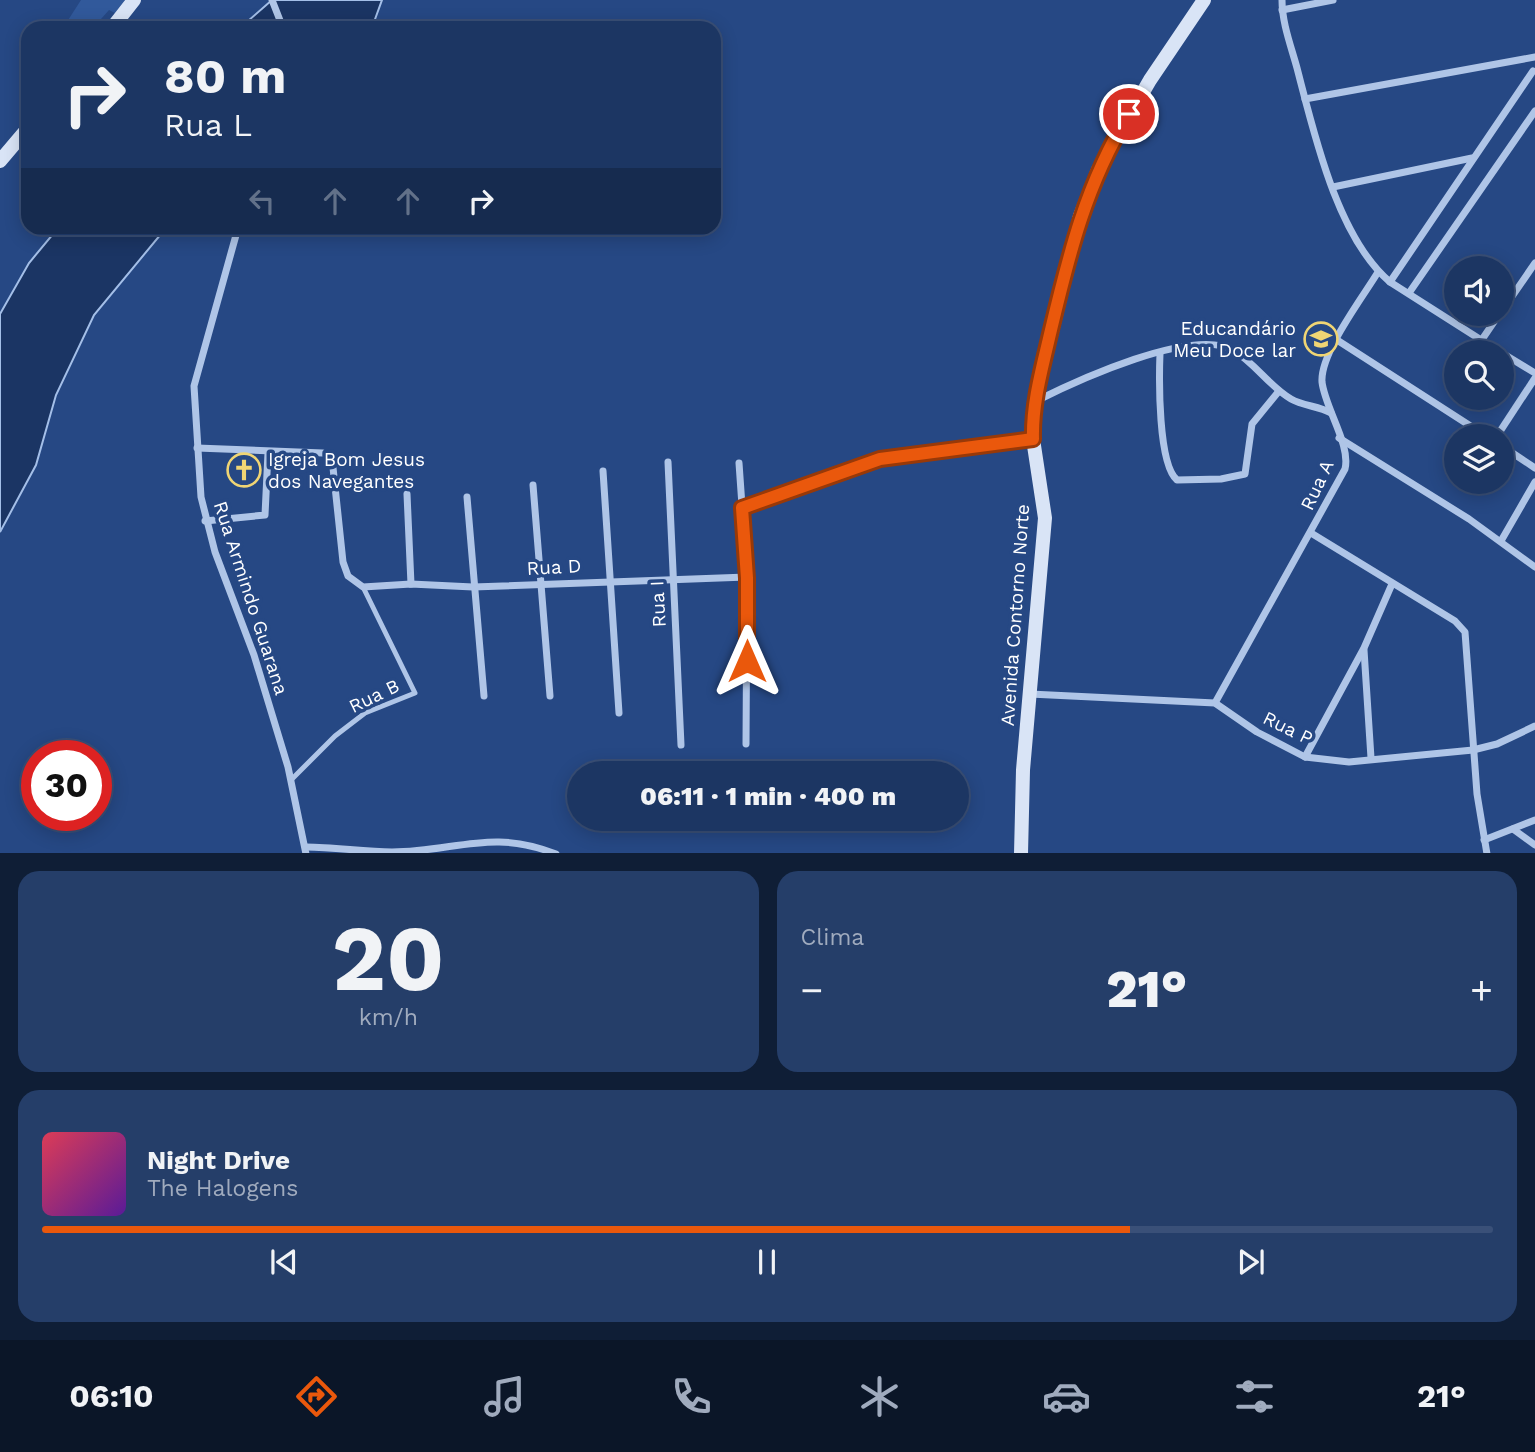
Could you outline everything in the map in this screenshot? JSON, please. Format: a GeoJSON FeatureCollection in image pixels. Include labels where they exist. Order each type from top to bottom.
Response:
{"type":"FeatureCollection","features":[{"type":"Feature","properties":{"kind":"street"},"geometry":{"type":"LineString","coordinates":[[118,21],[134,0]]}},
{"type":"Feature","properties":{"kind":"street"},"geometry":{"type":"LineString","coordinates":[[272,0],[280,21]]}},
{"type":"Feature","properties":{"kind":"street","name":"Avenida Contorno Norte"},"geometry":{"type":"LineString","coordinates":[[1021,853],[1030,694],[1045,518],[1033,439],[1035,401],[1080,216],[1098,170],[1150,80],[1204,0]]}},
{"type":"Feature","properties":{"kind":"street"},"geometry":{"type":"LineString","coordinates":[[1282,0],[1282,10],[1305,99],[1333,187],[1349,227],[1378,272],[1480,340]]}},
{"type":"Feature","properties":{"kind":"street"},"geometry":{"type":"LineString","coordinates":[[1282,10],[1333,0]]}},
{"type":"Feature","properties":{"kind":"street"},"geometry":{"type":"LineString","coordinates":[[1305,99],[1533,57],[1534,72],[1472,158],[1390,282]]}},
{"type":"Feature","properties":{"kind":"street"},"geometry":{"type":"LineString","coordinates":[[1409,293],[1535,111]]}},
{"type":"Feature","properties":{"kind":"street"},"geometry":{"type":"LineString","coordinates":[[2,156],[21,136]]}},
{"type":"Feature","properties":{"kind":"street"},"geometry":{"type":"LineString","coordinates":[[1333,187],[1472,158]]}},
{"type":"Feature","properties":{"kind":"street","name":"Rua Armindo Guarana"},"geometry":{"type":"LineString","coordinates":[[236,235],[194,386],[205,521],[254,655],[291,780],[306,850]]}},
{"type":"Feature","properties":{"kind":"street"},"geometry":{"type":"LineString","coordinates":[[1514,293],[1535,263]]}},
{"type":"Feature","properties":{"kind":"street","name":"Rua A"},"geometry":{"type":"LineString","coordinates":[[1215,704],[1345,469],[1347,462],[1322,377],[1337,340],[1378,272]]}},
{"type":"Feature","properties":{"kind":"street"},"geometry":{"type":"LineString","coordinates":[[1337,340],[1467,424]]}},
{"type":"Feature","properties":{"kind":"street"},"geometry":{"type":"LineString","coordinates":[[1035,401],[1090,374],[1160,353],[1207,343],[1224,346],[1244,358],[1279,391],[1293,400],[1332,414]]}},
{"type":"Feature","properties":{"kind":"street"},"geometry":{"type":"LineString","coordinates":[[1160,353],[1159,391],[1166,460],[1177,480],[1222,479],[1245,474],[1252,424],[1279,391]]}},
{"type":"Feature","properties":{"kind":"street"},"geometry":{"type":"LineString","coordinates":[[1505,424],[1535,376],[1514,361]]}},
{"type":"Feature","properties":{"kind":"street"},"geometry":{"type":"LineString","coordinates":[[1339,437],[1502,541],[1535,567]]}},
{"type":"Feature","properties":{"kind":"street"},"geometry":{"type":"LineString","coordinates":[[742,508],[880,459],[1033,439]]}},
{"type":"Feature","properties":{"kind":"street"},"geometry":{"type":"LineString","coordinates":[[197,448],[268,453],[323,453],[332,458],[335,516],[343,562],[348,576],[363,587]]}},
{"type":"Feature","properties":{"kind":"street"},"geometry":{"type":"LineString","coordinates":[[205,521],[265,515],[268,453]]}},
{"type":"Feature","properties":{"kind":"street"},"geometry":{"type":"LineString","coordinates":[[1514,454],[1535,468]]}},
{"type":"Feature","properties":{"kind":"street","name":"Rua I"},"geometry":{"type":"LineString","coordinates":[[668,462],[681,745]]}},
{"type":"Feature","properties":{"kind":"street"},"geometry":{"type":"LineString","coordinates":[[739,463],[747,578],[746,744]]}},
{"type":"Feature","properties":{"kind":"street"},"geometry":{"type":"LineString","coordinates":[[603,471],[619,713]]}},
{"type":"Feature","properties":{"kind":"street"},"geometry":{"type":"LineString","coordinates":[[1502,541],[1535,482]]}},
{"type":"Feature","properties":{"kind":"street"},"geometry":{"type":"LineString","coordinates":[[533,485],[550,696]]}},
{"type":"Feature","properties":{"kind":"street"},"geometry":{"type":"LineString","coordinates":[[407,494],[411,583]]}},
{"type":"Feature","properties":{"kind":"street"},"geometry":{"type":"LineString","coordinates":[[467,497],[484,696]]}},
{"type":"Feature","properties":{"kind":"street"},"geometry":{"type":"LineString","coordinates":[[1311,533],[1455,621],[1466,637],[1473,750],[1487,853]]}},
{"type":"Feature","properties":{"kind":"street","name":"Rua D"},"geometry":{"type":"LineString","coordinates":[[363,587],[411,583],[473,587],[609,580],[747,578]]}},
{"type":"Feature","properties":{"kind":"street"},"geometry":{"type":"LineString","coordinates":[[1305,757],[1364,649],[1392,584]]}},
{"type":"Feature","properties":{"kind":"street"},"geometry":{"type":"LineString","coordinates":[[1364,649],[1371,758]]}},
{"type":"Feature","properties":{"kind":"street"},"geometry":{"type":"LineString","coordinates":[[1030,694],[1215,704]]}},
{"type":"Feature","properties":{"kind":"street","name":"Rua P"},"geometry":{"type":"LineString","coordinates":[[1215,704],[1257,732],[1305,757],[1349,762],[1473,750],[1497,744],[1535,726]]}},
{"type":"Feature","properties":{"kind":"street"},"geometry":{"type":"LineString","coordinates":[[1484,840],[1535,820]]}},
{"type":"Feature","properties":{"kind":"street"},"geometry":{"type":"LineString","coordinates":[[1513,830],[1535,845]]}},
{"type":"Feature","properties":{"kind":"street"},"geometry":{"type":"LineString","coordinates":[[306,850],[390,853],[460,843],[517,841],[556,853]]}},
{"type":"Feature","properties":{"kind":"lane","name":"Rua B"},"geometry":{"type":"LineString","coordinates":[[291,780],[335,736],[365,713],[415,693],[363,587]]}},
{"type":"Feature","properties":{"kind":"shaded area"},"geometry":{"type":"Polygon","coordinates":[[[81,0],[125,0],[115,13],[109,10],[99,21],[68,21],[81,0]]]}},
{"type":"Feature","properties":{"kind":"shaded area"},"geometry":{"type":"Polygon","coordinates":[[[272,0],[382,0],[374,21],[248,21],[272,0]]]}},
{"type":"Feature","properties":{"kind":"shaded area"},"geometry":{"type":"Polygon","coordinates":[[[52,235],[160,235],[94,315],[56,395],[36,465],[0,532],[0,314],[29,263],[52,235]]]}},
{"type":"Feature","properties":{"kind":"place","name":"Educandário Meu Doce lar"},"geometry":{"type":"Point","coordinates":[1321,339]}},
{"type":"Feature","properties":{"kind":"place","name":"Igreja Bom Jesus dos Navegantes"},"geometry":{"type":"Point","coordinates":[244,470]}},
{"type":"Feature","properties":{"kind":"route"},"geometry":{"type":"LineString","coordinates":[[747,661],[747,578],[742,508],[880,459],[1033,439],[1035,401],[1080,216],[1098,170],[1129,114]]}}]}
